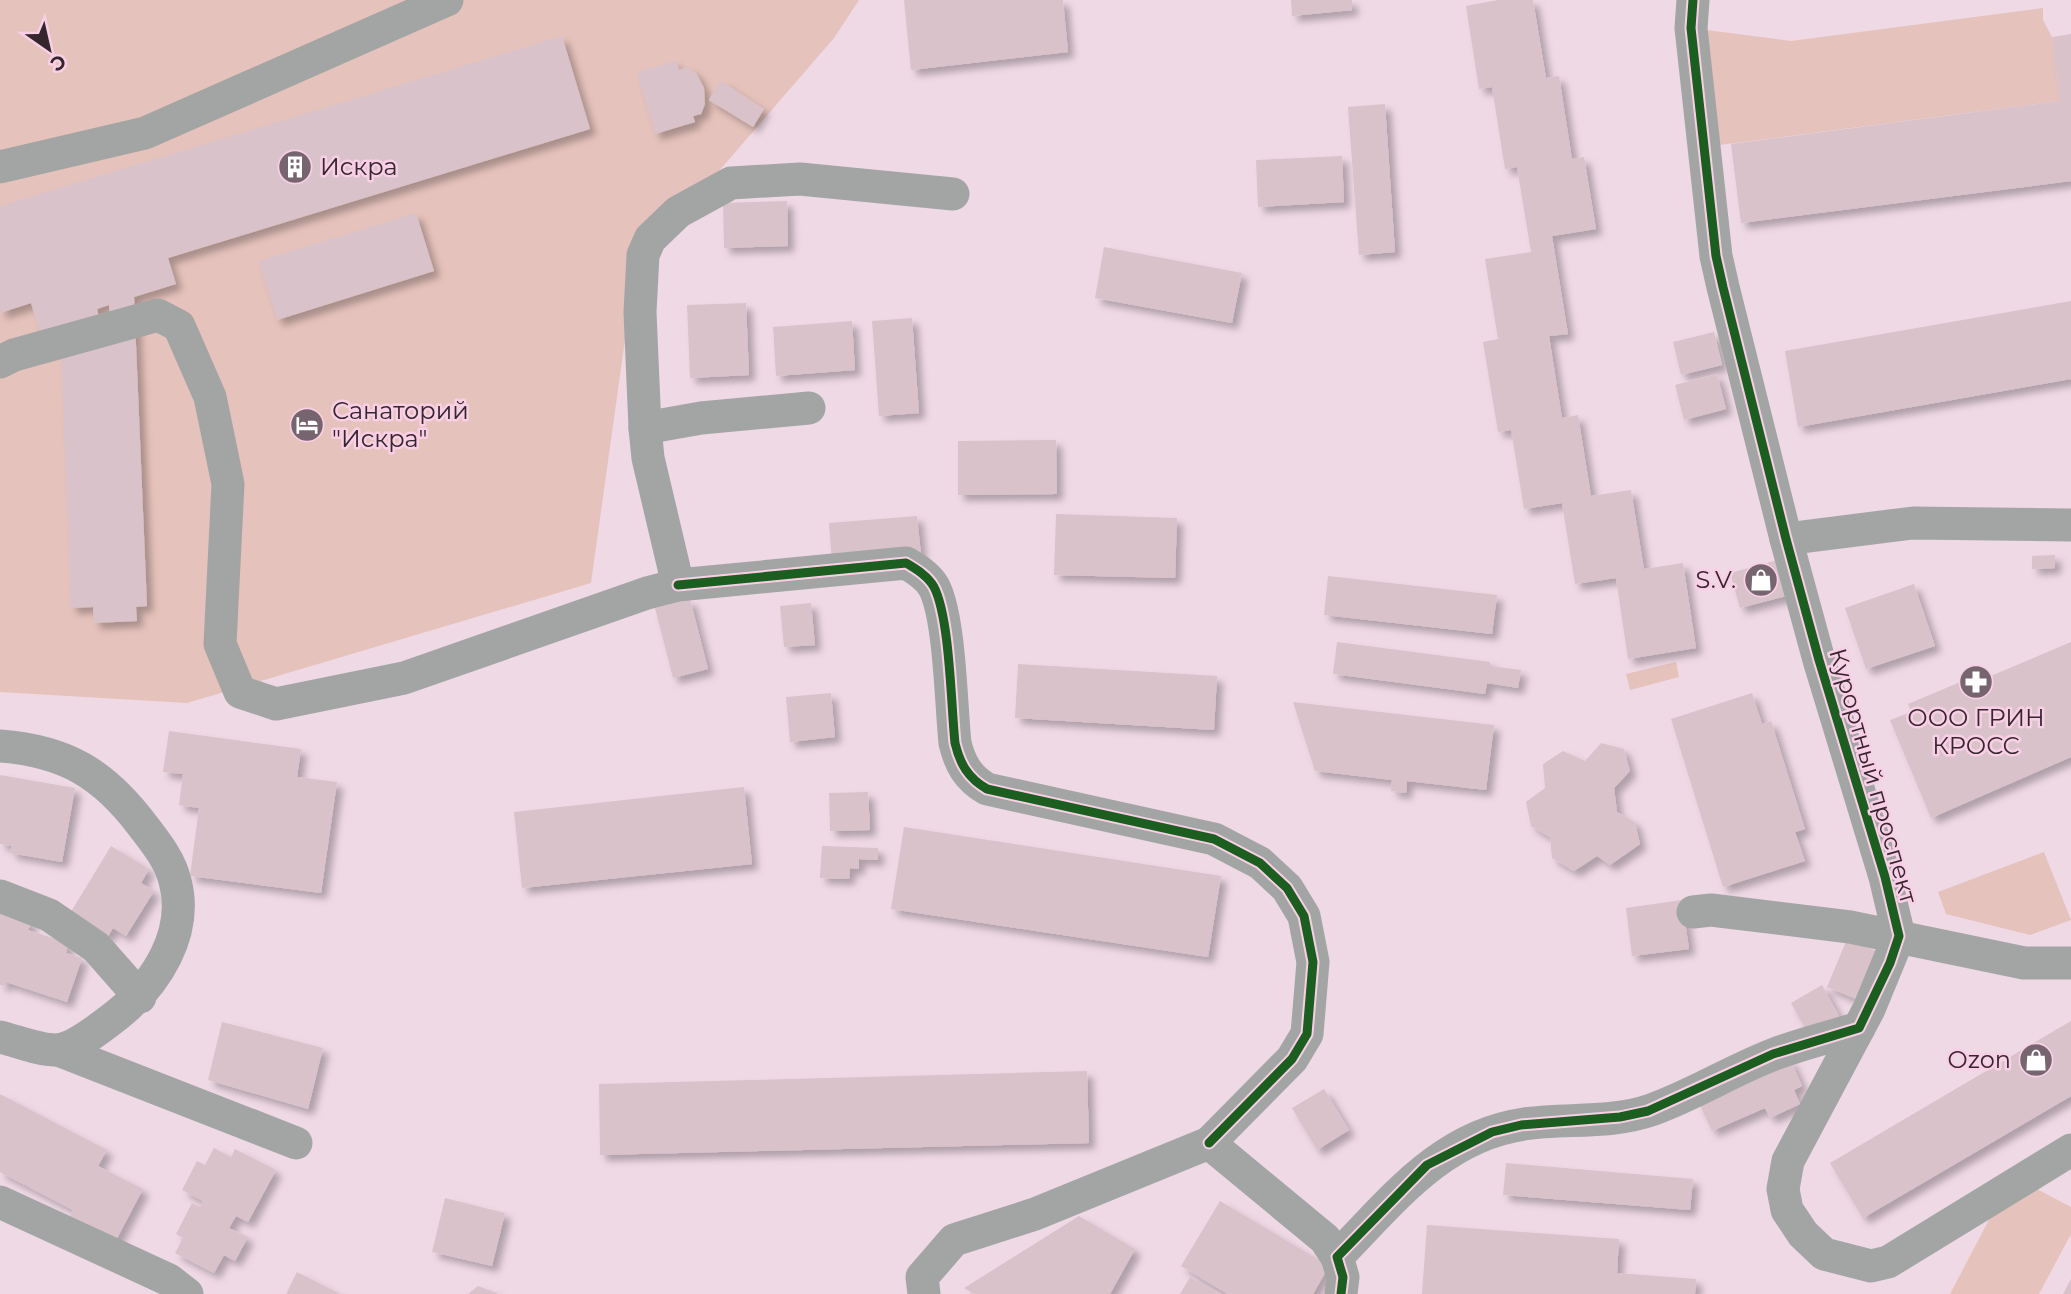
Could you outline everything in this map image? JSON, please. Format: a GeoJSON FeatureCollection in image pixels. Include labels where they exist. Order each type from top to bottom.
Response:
{"type":"FeatureCollection","features":[{"type":"Feature","properties":{"kind":"street"},"geometry":{"type":"LineString","coordinates":[[0,167],[145,133],[447,0]]}},
{"type":"Feature","properties":{"kind":"street","name":"Курортный проспект"},"geometry":{"type":"LineString","coordinates":[[1693,0],[1691,28],[1716,256],[1786,540],[1881,864],[1899,936],[1890,963],[1859,1028],[1788,1161],[1783,1189],[1787,1210],[1803,1234],[1824,1254],[1871,1266],[1888,1262],[2071,1150]]}},
{"type":"Feature","properties":{"kind":"street"},"geometry":{"type":"LineString","coordinates":[[678,585],[648,458],[645,428],[640,312],[643,256],[659,226],[678,212],[731,183],[754,180],[800,179],[953,194]]}},
{"type":"Feature","properties":{"kind":"street"},"geometry":{"type":"LineString","coordinates":[[0,362],[14,355],[158,315],[179,326],[210,397],[228,484],[220,644],[240,692],[276,704],[404,678],[647,593],[678,585],[906,563],[922,573],[934,586],[942,610],[955,743],[959,759],[974,782],[987,789],[1214,839],[1260,863],[1287,888],[1304,916],[1313,962],[1307,1034],[1292,1059],[1209,1143],[1035,1214],[954,1240],[922,1277],[924,1294]]}},
{"type":"Feature","properties":{"kind":"street"},"geometry":{"type":"LineString","coordinates":[[645,428],[701,418],[809,408]]}},
{"type":"Feature","properties":{"kind":"street"},"geometry":{"type":"LineString","coordinates":[[1786,540],[1913,523],[2071,525]]}},
{"type":"Feature","properties":{"kind":"street"},"geometry":{"type":"LineString","coordinates":[[0,746],[22,747],[62,759],[92,773],[120,794],[163,852],[175,881],[180,915],[166,958],[140,997],[94,1033],[58,1050]]}},
{"type":"Feature","properties":{"kind":"street"},"geometry":{"type":"LineString","coordinates":[[0,896],[49,915],[96,947],[140,997]]}},
{"type":"Feature","properties":{"kind":"street"},"geometry":{"type":"LineString","coordinates":[[1693,912],[1711,910],[1899,936],[2024,963],[2071,962]]}},
{"type":"Feature","properties":{"kind":"street"},"geometry":{"type":"LineString","coordinates":[[1337,1257],[1427,1166],[1492,1132],[1521,1125],[1620,1117],[1648,1111],[1773,1054],[1859,1028]]}},
{"type":"Feature","properties":{"kind":"street"},"geometry":{"type":"LineString","coordinates":[[0,1037],[58,1050],[296,1143]]}},
{"type":"Feature","properties":{"kind":"street"},"geometry":{"type":"LineString","coordinates":[[1209,1143],[1325,1239],[1337,1257],[1343,1277],[1341,1294]]}},
{"type":"Feature","properties":{"kind":"street"},"geometry":{"type":"LineString","coordinates":[[0,1202],[169,1279],[187,1294]]}},
{"type":"Feature","properties":{"kind":"shaded area","name":"Санаторий \"Искра\""},"geometry":{"type":"Polygon","coordinates":[[[0,0],[859,0],[834,38],[635,268],[591,583],[187,703],[0,692],[0,0]]]}},
{"type":"Feature","properties":{"kind":"shaded area"},"geometry":{"type":"Polygon","coordinates":[[[2043,8],[2043,20],[2052,37],[2060,101],[1704,147],[1691,28],[1791,41],[2043,8]]]}},
{"type":"Feature","properties":{"kind":"shaded area"},"geometry":{"type":"Polygon","coordinates":[[[1676,662],[1679,677],[1630,690],[1626,674],[1676,662]]]}},
{"type":"Feature","properties":{"kind":"shaded area"},"geometry":{"type":"Polygon","coordinates":[[[2044,852],[2071,920],[2030,935],[1946,914],[1938,892],[2044,852]]]}},
{"type":"Feature","properties":{"kind":"shaded area"},"geometry":{"type":"Polygon","coordinates":[[[2012,1176],[2071,1207],[2071,1234],[2039,1294],[1950,1294],[2012,1176]]]}},
{"type":"Feature","properties":{"kind":"building"},"geometry":{"type":"Polygon","coordinates":[[[904,0],[1063,0],[1068,52],[911,70],[904,0]]]}},
{"type":"Feature","properties":{"kind":"building"},"geometry":{"type":"Polygon","coordinates":[[[1291,0],[1352,0],[1352,10],[1292,16],[1291,0]]]}},
{"type":"Feature","properties":{"kind":"building"},"geometry":{"type":"Polygon","coordinates":[[[1498,0],[1533,0],[1546,78],[1559,76],[1572,159],[1584,157],[1596,229],[1552,236],[1568,334],[1549,336],[1562,418],[1578,415],[1591,496],[1631,490],[1644,569],[1683,563],[1696,648],[1628,659],[1616,578],[1575,584],[1562,503],[1524,509],[1511,430],[1498,432],[1483,342],[1498,339],[1485,259],[1531,252],[1517,167],[1505,169],[1492,87],[1479,89],[1466,6],[1498,0]]]}},
{"type":"Feature","properties":{"kind":"building"},"geometry":{"type":"Polygon","coordinates":[[[2071,34],[2071,181],[1741,223],[1731,144],[2060,101],[2052,37],[2071,34]]]}},
{"type":"Feature","properties":{"kind":"building","name":"Искра"},"geometry":{"type":"Polygon","coordinates":[[[562,36],[590,129],[168,258],[176,284],[134,297],[147,606],[136,607],[137,621],[94,623],[93,607],[71,608],[61,345],[111,343],[109,305],[97,309],[99,317],[41,335],[31,303],[0,313],[0,206],[562,36]]]}},
{"type":"Feature","properties":{"kind":"building"},"geometry":{"type":"Polygon","coordinates":[[[676,61],[679,70],[687,67],[696,73],[704,88],[705,104],[701,114],[693,116],[695,122],[655,134],[637,72],[676,61]]]}},
{"type":"Feature","properties":{"kind":"building"},"geometry":{"type":"Polygon","coordinates":[[[721,81],[764,109],[753,127],[709,100],[721,81]]]}},
{"type":"Feature","properties":{"kind":"building"},"geometry":{"type":"Polygon","coordinates":[[[1385,104],[1395,252],[1359,255],[1348,107],[1385,104]]]}},
{"type":"Feature","properties":{"kind":"building"},"geometry":{"type":"Polygon","coordinates":[[[1342,156],[1344,202],[1258,207],[1256,160],[1342,156]]]}},
{"type":"Feature","properties":{"kind":"building"},"geometry":{"type":"Polygon","coordinates":[[[787,201],[788,246],[724,248],[723,203],[787,201]]]}},
{"type":"Feature","properties":{"kind":"building"},"geometry":{"type":"Polygon","coordinates":[[[416,213],[434,271],[277,320],[259,261],[416,213]]]}},
{"type":"Feature","properties":{"kind":"building"},"geometry":{"type":"Polygon","coordinates":[[[1104,247],[1242,273],[1232,323],[1095,298],[1104,247]]]}},
{"type":"Feature","properties":{"kind":"building"},"geometry":{"type":"Polygon","coordinates":[[[2071,301],[2071,379],[1798,427],[1785,351],[2071,301]]]}},
{"type":"Feature","properties":{"kind":"building"},"geometry":{"type":"Polygon","coordinates":[[[746,303],[749,375],[690,378],[687,305],[746,303]]]}},
{"type":"Feature","properties":{"kind":"building"},"geometry":{"type":"Polygon","coordinates":[[[912,318],[919,413],[879,416],[872,321],[912,318]]]}},
{"type":"Feature","properties":{"kind":"building"},"geometry":{"type":"Polygon","coordinates":[[[852,321],[855,370],[776,376],[773,327],[852,321]]]}},
{"type":"Feature","properties":{"kind":"building"},"geometry":{"type":"Polygon","coordinates":[[[1714,332],[1722,365],[1681,375],[1673,342],[1714,332]]]}},
{"type":"Feature","properties":{"kind":"building"},"geometry":{"type":"Polygon","coordinates":[[[1717,374],[1726,409],[1684,420],[1675,385],[1717,374]]]}},
{"type":"Feature","properties":{"kind":"building"},"geometry":{"type":"Polygon","coordinates":[[[1056,440],[1057,494],[958,495],[958,441],[1056,440]]]}},
{"type":"Feature","properties":{"kind":"building"},"geometry":{"type":"Polygon","coordinates":[[[1056,514],[1177,518],[1175,578],[1054,575],[1056,514]]]}},
{"type":"Feature","properties":{"kind":"building"},"geometry":{"type":"Polygon","coordinates":[[[917,516],[921,555],[832,562],[829,523],[917,516]]]}},
{"type":"Feature","properties":{"kind":"building"},"geometry":{"type":"Polygon","coordinates":[[[2055,555],[2055,568],[2032,569],[2032,556],[2055,555]]]}},
{"type":"Feature","properties":{"kind":"building","name":"S.V."},"geometry":{"type":"Polygon","coordinates":[[[1785,558],[1794,594],[1740,608],[1730,573],[1785,558]]]}},
{"type":"Feature","properties":{"kind":"building"},"geometry":{"type":"Polygon","coordinates":[[[1328,576],[1497,595],[1492,634],[1324,615],[1328,576]]]}},
{"type":"Feature","properties":{"kind":"building"},"geometry":{"type":"Polygon","coordinates":[[[1914,584],[1935,646],[1866,669],[1845,608],[1914,584]]]}},
{"type":"Feature","properties":{"kind":"building"},"geometry":{"type":"Polygon","coordinates":[[[690,599],[708,669],[673,678],[655,608],[690,599]]]}},
{"type":"Feature","properties":{"kind":"building"},"geometry":{"type":"Polygon","coordinates":[[[811,603],[815,645],[784,647],[780,606],[811,603]]]}},
{"type":"Feature","properties":{"kind":"building"},"geometry":{"type":"Polygon","coordinates":[[[1337,642],[1490,662],[1490,666],[1521,670],[1518,688],[1487,683],[1485,694],[1333,674],[1337,642]]]}},
{"type":"Feature","properties":{"kind":"building"},"geometry":{"type":"Polygon","coordinates":[[[2071,642],[2071,757],[1931,818],[1890,720],[1911,712],[1908,704],[1984,672],[1986,678],[2071,642]]]}},
{"type":"Feature","properties":{"kind":"building"},"geometry":{"type":"Polygon","coordinates":[[[1018,664],[1217,676],[1214,730],[1015,718],[1018,664]]]}},
{"type":"Feature","properties":{"kind":"building"},"geometry":{"type":"Polygon","coordinates":[[[831,693],[835,737],[790,742],[786,697],[831,693]]]}},
{"type":"Feature","properties":{"kind":"building"},"geometry":{"type":"Polygon","coordinates":[[[1752,693],[1762,724],[1771,721],[1805,829],[1795,832],[1805,861],[1723,887],[1671,719],[1752,693]]]}},
{"type":"Feature","properties":{"kind":"building"},"geometry":{"type":"Polygon","coordinates":[[[1293,702],[1494,725],[1486,790],[1407,781],[1406,793],[1391,791],[1392,780],[1315,771],[1293,702]]]}},
{"type":"Feature","properties":{"kind":"building"},"geometry":{"type":"Polygon","coordinates":[[[169,731],[301,749],[297,777],[337,782],[321,893],[190,876],[199,808],[179,805],[183,774],[163,772],[169,731]]]}},
{"type":"Feature","properties":{"kind":"building"},"geometry":{"type":"Polygon","coordinates":[[[1601,743],[1624,749],[1630,771],[1614,788],[1617,812],[1635,822],[1640,844],[1610,865],[1597,856],[1574,871],[1552,858],[1550,837],[1531,826],[1526,802],[1545,788],[1543,764],[1563,751],[1585,761],[1601,743]]]}},
{"type":"Feature","properties":{"kind":"building"},"geometry":{"type":"Polygon","coordinates":[[[0,775],[75,788],[62,862],[10,853],[12,846],[0,844],[0,775]]]}},
{"type":"Feature","properties":{"kind":"building"},"geometry":{"type":"Polygon","coordinates":[[[744,787],[752,864],[522,888],[514,812],[744,787]]]}},
{"type":"Feature","properties":{"kind":"building"},"geometry":{"type":"Polygon","coordinates":[[[868,792],[870,830],[830,831],[829,793],[868,792]]]}},
{"type":"Feature","properties":{"kind":"building"},"geometry":{"type":"Polygon","coordinates":[[[904,827],[1221,876],[1208,957],[891,909],[904,827]]]}},
{"type":"Feature","properties":{"kind":"building"},"geometry":{"type":"Polygon","coordinates":[[[111,846],[149,869],[141,883],[154,891],[126,936],[113,928],[107,938],[69,915],[111,846]]]}},
{"type":"Feature","properties":{"kind":"building"},"geometry":{"type":"Polygon","coordinates":[[[822,846],[878,848],[878,860],[859,859],[859,869],[850,868],[849,879],[820,878],[822,846]]]}},
{"type":"Feature","properties":{"kind":"building"},"geometry":{"type":"Polygon","coordinates":[[[1682,900],[1689,949],[1632,956],[1626,908],[1682,900]]]}},
{"type":"Feature","properties":{"kind":"building"},"geometry":{"type":"Polygon","coordinates":[[[0,910],[32,921],[28,930],[68,943],[66,953],[82,958],[67,1002],[6,982],[5,986],[0,985],[0,910]]]}},
{"type":"Feature","properties":{"kind":"building"},"geometry":{"type":"Polygon","coordinates":[[[1847,939],[1876,951],[1856,999],[1827,987],[1847,939]]]}},
{"type":"Feature","properties":{"kind":"building"},"geometry":{"type":"Polygon","coordinates":[[[1822,985],[1839,1016],[1808,1033],[1791,1003],[1822,985]]]}},
{"type":"Feature","properties":{"kind":"building"},"geometry":{"type":"Polygon","coordinates":[[[2071,1021],[2071,1096],[1863,1218],[1830,1163],[2071,1021]]]}},
{"type":"Feature","properties":{"kind":"building"},"geometry":{"type":"Polygon","coordinates":[[[222,1022],[323,1048],[308,1109],[208,1080],[222,1022]]]}},
{"type":"Feature","properties":{"kind":"building"},"geometry":{"type":"Polygon","coordinates":[[[1790,1059],[1802,1086],[1794,1090],[1800,1104],[1770,1118],[1765,1108],[1712,1131],[1698,1101],[1790,1059]]]}},
{"type":"Feature","properties":{"kind":"building"},"geometry":{"type":"Polygon","coordinates":[[[1087,1071],[1089,1143],[600,1155],[599,1084],[1087,1071]]]}},
{"type":"Feature","properties":{"kind":"building"},"geometry":{"type":"Polygon","coordinates":[[[1324,1089],[1349,1130],[1317,1150],[1292,1108],[1324,1089]]]}},
{"type":"Feature","properties":{"kind":"building"},"geometry":{"type":"Polygon","coordinates":[[[0,1094],[107,1150],[98,1166],[143,1189],[113,1246],[67,1222],[73,1210],[0,1172],[0,1094]]]}},
{"type":"Feature","properties":{"kind":"building"},"geometry":{"type":"Polygon","coordinates":[[[214,1148],[231,1157],[235,1149],[276,1170],[248,1222],[236,1216],[229,1228],[248,1237],[235,1261],[224,1255],[214,1273],[175,1253],[183,1238],[176,1234],[192,1203],[200,1207],[203,1201],[182,1190],[197,1161],[205,1165],[214,1148]]]}},
{"type":"Feature","properties":{"kind":"building"},"geometry":{"type":"Polygon","coordinates":[[[1506,1163],[1693,1179],[1690,1210],[1503,1195],[1506,1163]]]}},
{"type":"Feature","properties":{"kind":"building"},"geometry":{"type":"Polygon","coordinates":[[[445,1198],[505,1213],[492,1266],[432,1252],[445,1198]]]}},
{"type":"Feature","properties":{"kind":"building"},"geometry":{"type":"Polygon","coordinates":[[[1220,1201],[1329,1266],[1313,1294],[1228,1294],[1181,1266],[1220,1201]]]}},
{"type":"Feature","properties":{"kind":"building"},"geometry":{"type":"Polygon","coordinates":[[[1079,1216],[1135,1249],[1110,1294],[974,1294],[964,1288],[1079,1216]]]}},
{"type":"Feature","properties":{"kind":"building"},"geometry":{"type":"Polygon","coordinates":[[[1427,1225],[1619,1239],[1617,1273],[1696,1279],[1695,1294],[1422,1294],[1427,1225]]]}},
{"type":"Feature","properties":{"kind":"building"},"geometry":{"type":"Polygon","coordinates":[[[297,1272],[340,1294],[286,1294],[297,1272]]]}},
{"type":"Feature","properties":{"kind":"building"},"geometry":{"type":"Polygon","coordinates":[[[1190,1277],[1221,1294],[1180,1294],[1190,1277]]]}},
{"type":"Feature","properties":{"kind":"building"},"geometry":{"type":"Polygon","coordinates":[[[2071,1279],[2071,1294],[2063,1294],[2071,1279]]]}},
{"type":"Feature","properties":{"kind":"building"},"geometry":{"type":"Polygon","coordinates":[[[478,1286],[499,1294],[468,1294],[478,1286]]]}},
{"type":"Feature","properties":{"kind":"cycle path"},"geometry":{"type":"LineString","coordinates":[[1341,1294],[1343,1277],[1337,1257],[1427,1165],[1492,1132],[1521,1125],[1620,1117],[1648,1111],[1773,1054],[1859,1028],[1890,963],[1899,936],[1885,877],[1819,660],[1786,539],[1716,256],[1691,28],[1693,0]]}},
{"type":"Feature","properties":{"kind":"cycle path"},"geometry":{"type":"LineString","coordinates":[[678,585],[906,563],[928,579],[939,601],[947,640],[955,743],[962,764],[975,780],[987,789],[1214,839],[1260,863],[1287,888],[1304,916],[1313,962],[1307,1034],[1292,1059],[1209,1143]]}},
{"type":"Feature","properties":{"kind":"place","name":"Искра"},"geometry":{"type":"Point","coordinates":[295,167]}},
{"type":"Feature","properties":{"kind":"place","name":"Санаторий \"Искра\""},"geometry":{"type":"Point","coordinates":[307,425]}},
{"type":"Feature","properties":{"kind":"place","name":"S.V."},"geometry":{"type":"Point","coordinates":[1761,580]}},
{"type":"Feature","properties":{"kind":"place","name":"ООО ГРИН КРОСС"},"geometry":{"type":"Point","coordinates":[1976,682]}},
{"type":"Feature","properties":{"kind":"place","name":"Ozon"},"geometry":{"type":"Point","coordinates":[2036,1060]}}]}
